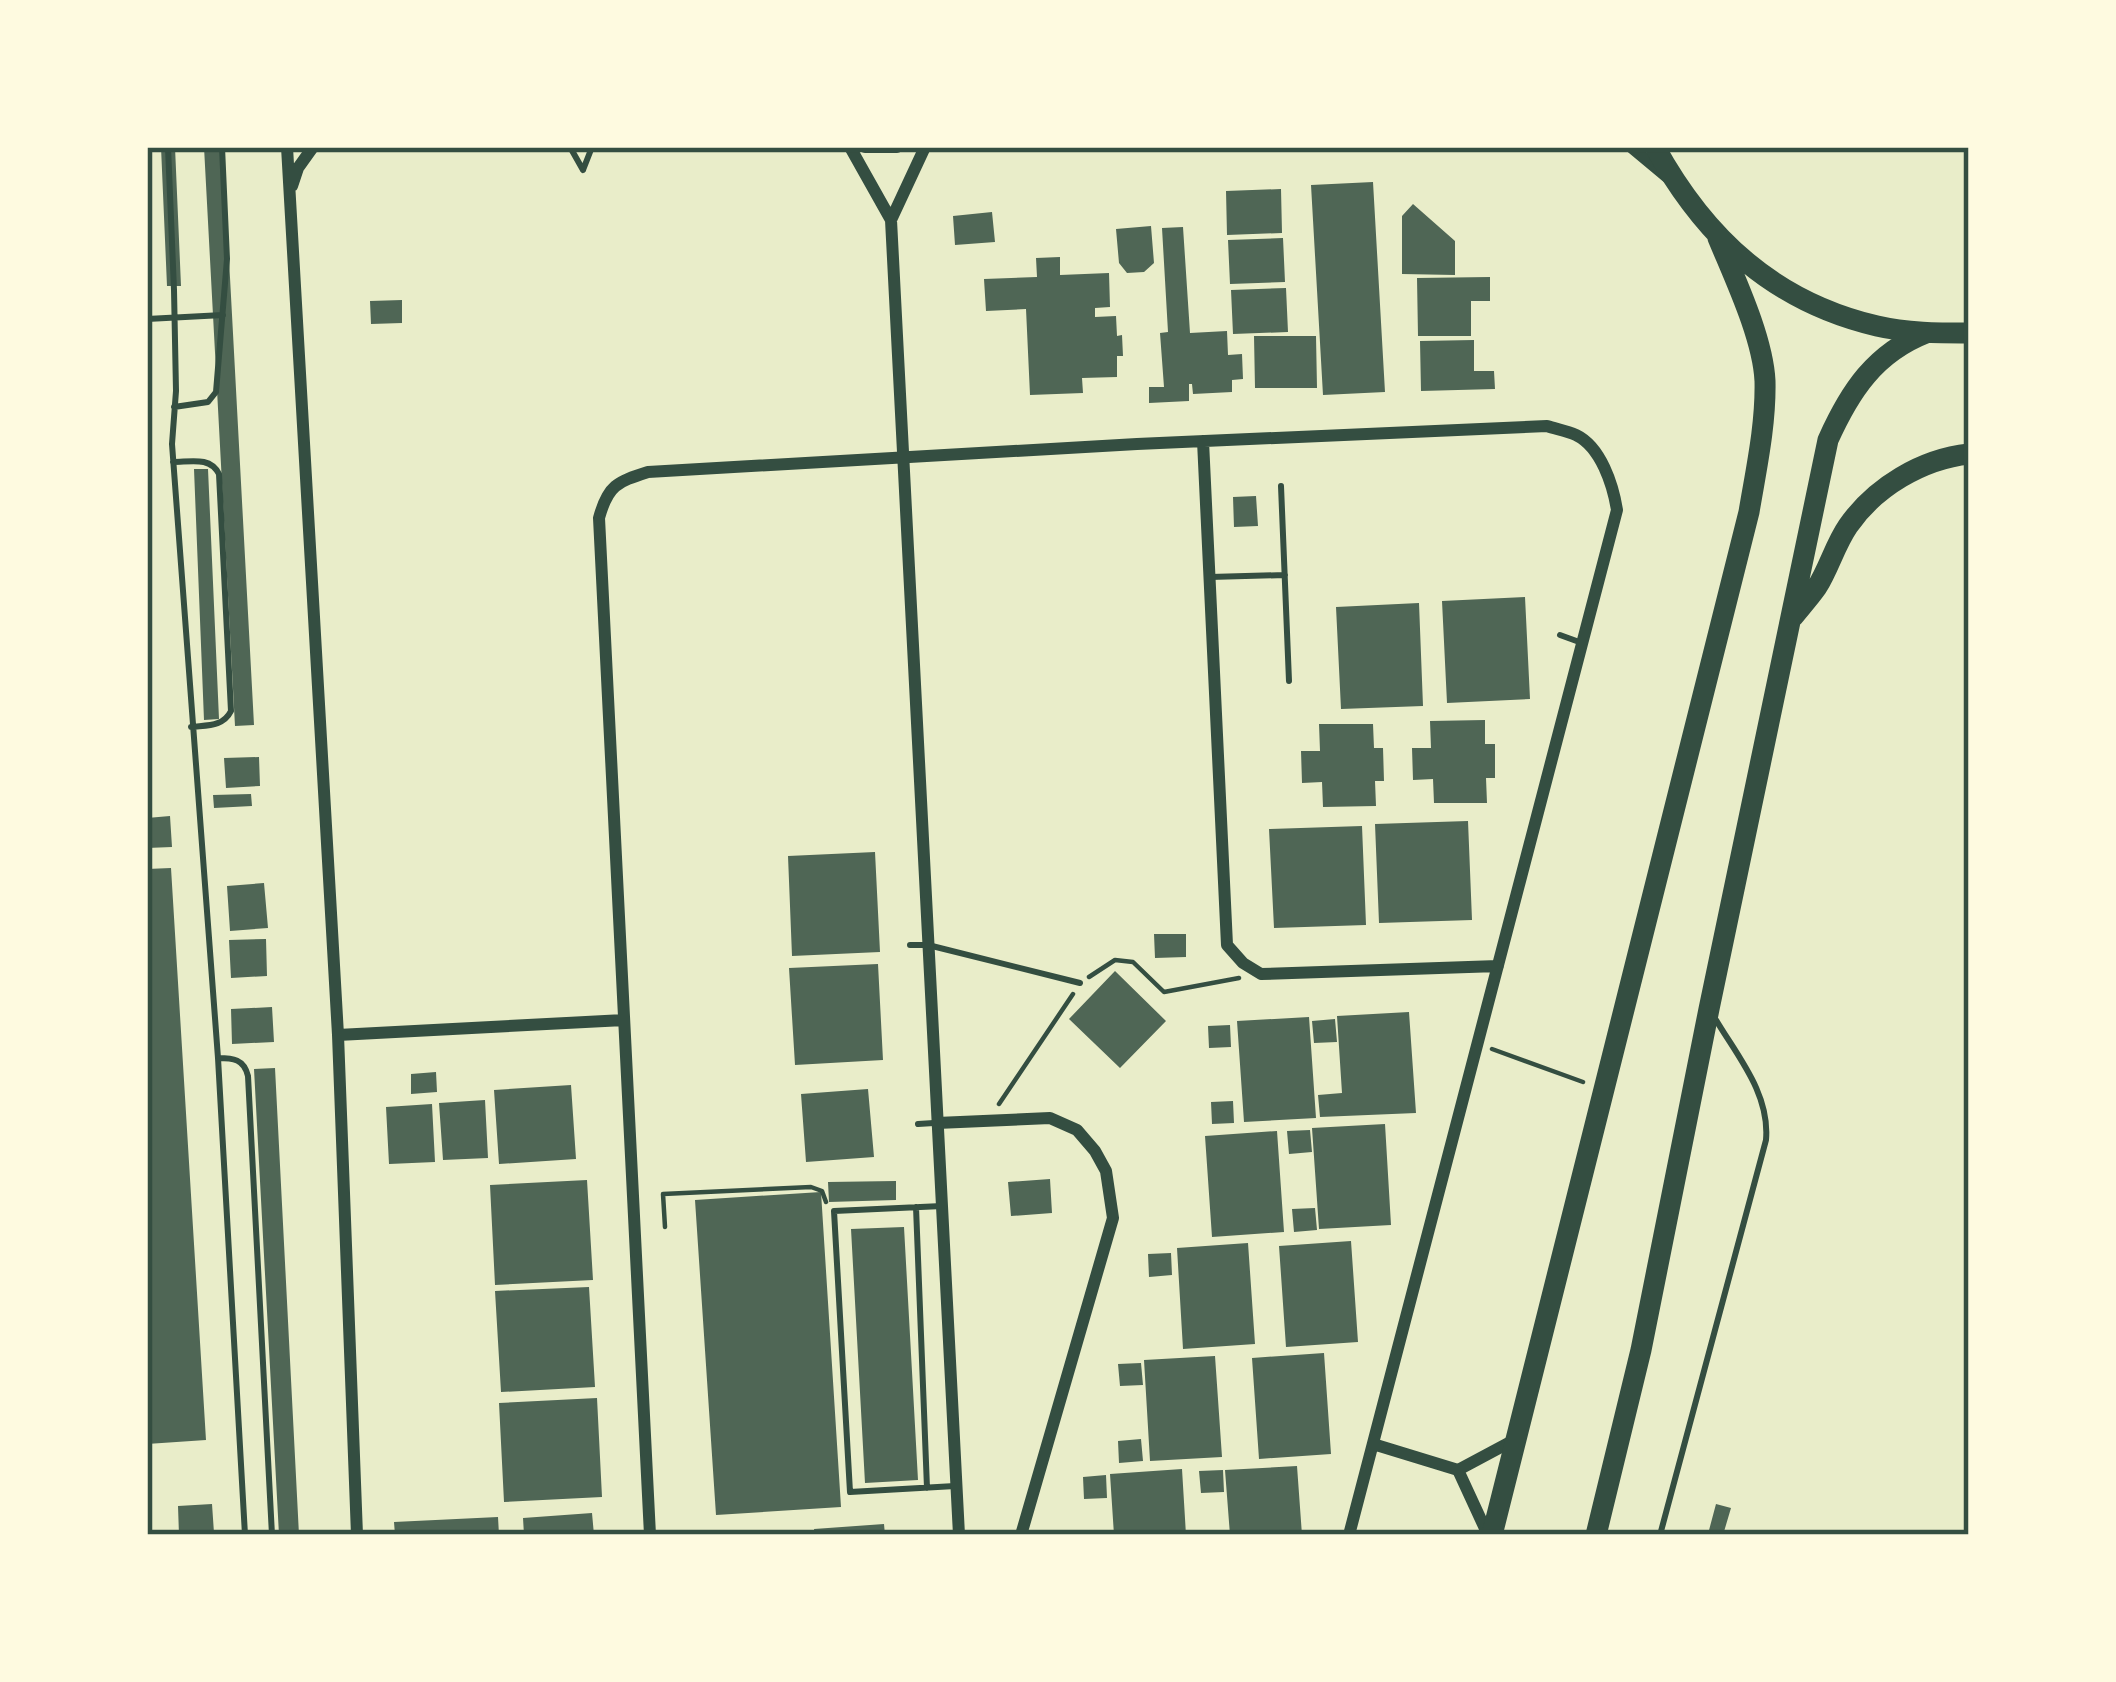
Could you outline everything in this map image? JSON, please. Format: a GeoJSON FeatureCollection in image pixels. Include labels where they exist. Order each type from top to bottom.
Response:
{"type":"FeatureCollection","features":[{"type":"Feature","properties":{"kind":"main road"},"geometry":{"type":"LineString","coordinates":[[1655,147],[1675,184],[1718,238],[1753,269],[1793,294],[1835,314],[1880,327],[1968,333]]}},
{"type":"Feature","properties":{"kind":"main road"},"geometry":{"type":"LineString","coordinates":[[1490,1535],[1749,512],[1765,377],[1718,238]]}},
{"type":"Feature","properties":{"kind":"main road"},"geometry":{"type":"LineString","coordinates":[[1596,1535],[1641,1350],[1820,469],[1840,412],[1857,386],[1900,343],[1926,333]]}},
{"type":"Feature","properties":{"kind":"main road"},"geometry":{"type":"LineString","coordinates":[[1789,622],[1818,586],[1846,528],[1869,502],[1925,464],[1969,454]]}},
{"type":"Feature","properties":{"kind":"street"},"geometry":{"type":"LineString","coordinates":[[287,147],[338,1035],[357,1535]]}},
{"type":"Feature","properties":{"kind":"street"},"geometry":{"type":"LineString","coordinates":[[289,192],[298,168],[314,147]]}},
{"type":"Feature","properties":{"kind":"street"},"geometry":{"type":"LineString","coordinates":[[850,147],[891,220],[958,1535]]}},
{"type":"Feature","properties":{"kind":"street"},"geometry":{"type":"LineString","coordinates":[[865,147],[897,147]]}},
{"type":"Feature","properties":{"kind":"street"},"geometry":{"type":"LineString","coordinates":[[891,220],[925,147]]}},
{"type":"Feature","properties":{"kind":"street"},"geometry":{"type":"LineString","coordinates":[[1631,147],[1675,184]]}},
{"type":"Feature","properties":{"kind":"street"},"geometry":{"type":"LineString","coordinates":[[650,1535],[599,518],[605,497],[620,481],[648,472],[1547,426],[1581,436],[1613,486],[1616,510],[1349,1535]]}},
{"type":"Feature","properties":{"kind":"street"},"geometry":{"type":"LineString","coordinates":[[1203,441],[1228,945],[1261,974],[1498,966]]}},
{"type":"Feature","properties":{"kind":"street"},"geometry":{"type":"LineString","coordinates":[[338,1035],[624,1020]]}},
{"type":"Feature","properties":{"kind":"street"},"geometry":{"type":"LineString","coordinates":[[937,1123],[1050,1118],[1077,1130],[1106,1171],[1112,1218],[1021,1535]]}},
{"type":"Feature","properties":{"kind":"street"},"geometry":{"type":"LineString","coordinates":[[1373,1444],[1458,1470],[1518,1438]]}},
{"type":"Feature","properties":{"kind":"street"},"geometry":{"type":"LineString","coordinates":[[1458,1470],[1490,1535]]}},
{"type":"Feature","properties":{"kind":"lane"},"geometry":{"type":"LineString","coordinates":[[168,147],[174,274],[173,462],[218,1058],[245,1535]]}},
{"type":"Feature","properties":{"kind":"lane"},"geometry":{"type":"LineString","coordinates":[[174,407],[208,402],[214,396],[227,259],[224,147]]}},
{"type":"Feature","properties":{"kind":"lane"},"geometry":{"type":"LineString","coordinates":[[570,147],[583,170],[592,147]]}},
{"type":"Feature","properties":{"kind":"lane"},"geometry":{"type":"LineString","coordinates":[[1012,148],[1026,147]]}},
{"type":"Feature","properties":{"kind":"lane"},"geometry":{"type":"LineString","coordinates":[[147,319],[223,315]]}},
{"type":"Feature","properties":{"kind":"lane"},"geometry":{"type":"LineString","coordinates":[[173,462],[205,461],[219,473],[231,711],[218,724],[191,727]]}},
{"type":"Feature","properties":{"kind":"lane"},"geometry":{"type":"LineString","coordinates":[[1281,486],[1289,681]]}},
{"type":"Feature","properties":{"kind":"lane"},"geometry":{"type":"LineString","coordinates":[[1210,577],[1285,574]]}},
{"type":"Feature","properties":{"kind":"lane"},"geometry":{"type":"LineString","coordinates":[[1560,635],[1582,643]]}},
{"type":"Feature","properties":{"kind":"lane"},"geometry":{"type":"LineString","coordinates":[[910,944],[1080,983]]}},
{"type":"Feature","properties":{"kind":"lane"},"geometry":{"type":"LineString","coordinates":[[1660,1535],[1767,1128],[1760,1092],[1709,1009]]}},
{"type":"Feature","properties":{"kind":"lane"},"geometry":{"type":"LineString","coordinates":[[218,1058],[238,1060],[248,1076],[272,1535]]}},
{"type":"Feature","properties":{"kind":"lane"},"geometry":{"type":"LineString","coordinates":[[918,1124],[937,1123]]}},
{"type":"Feature","properties":{"kind":"lane"},"geometry":{"type":"LineString","coordinates":[[942,1206],[834,1211],[850,1492],[956,1486]]}},
{"type":"Feature","properties":{"kind":"lane"},"geometry":{"type":"LineString","coordinates":[[916,1208],[927,1488]]}},
{"type":"Feature","properties":{"kind":"path"},"geometry":{"type":"LineString","coordinates":[[989,1118],[1080,983],[1115,960],[1133,962],[1164,992],[1261,974]]}},
{"type":"Feature","properties":{"kind":"path"},"geometry":{"type":"LineString","coordinates":[[1477,1044],[1605,1090]]}},
{"type":"Feature","properties":{"kind":"path"},"geometry":{"type":"LineString","coordinates":[[665,1227],[663,1194],[811,1187],[822,1191],[834,1211]]}},
{"type":"Feature","properties":{"kind":"building"},"geometry":{"type":"Polygon","coordinates":[[[161,147],[175,147],[181,286],[167,286],[161,147]]]}},
{"type":"Feature","properties":{"kind":"building"},"geometry":{"type":"Polygon","coordinates":[[[204,147],[223,147],[254,725],[235,726],[204,147]]]}},
{"type":"Feature","properties":{"kind":"building"},"geometry":{"type":"Polygon","coordinates":[[[1373,182],[1385,392],[1323,395],[1311,185],[1373,182]]]}},
{"type":"Feature","properties":{"kind":"building"},"geometry":{"type":"Polygon","coordinates":[[[1281,189],[1282,233],[1227,235],[1226,191],[1281,189]]]}},
{"type":"Feature","properties":{"kind":"building"},"geometry":{"type":"Polygon","coordinates":[[[1413,204],[1455,241],[1455,275],[1402,274],[1402,216],[1413,204]]]}},
{"type":"Feature","properties":{"kind":"building"},"geometry":{"type":"Polygon","coordinates":[[[992,212],[995,242],[955,245],[953,216],[992,212]]]}},
{"type":"Feature","properties":{"kind":"building"},"geometry":{"type":"Polygon","coordinates":[[[1151,226],[1154,263],[1144,272],[1127,273],[1119,263],[1116,229],[1151,226]]]}},
{"type":"Feature","properties":{"kind":"building"},"geometry":{"type":"Polygon","coordinates":[[[1183,227],[1190,333],[1227,331],[1228,355],[1242,354],[1243,379],[1232,380],[1232,392],[1193,394],[1189,384],[1189,401],[1149,403],[1149,387],[1164,387],[1160,333],[1168,332],[1162,228],[1183,227]]]}},
{"type":"Feature","properties":{"kind":"building"},"geometry":{"type":"Polygon","coordinates":[[[1283,238],[1285,282],[1230,284],[1228,240],[1283,238]]]}},
{"type":"Feature","properties":{"kind":"building"},"geometry":{"type":"Polygon","coordinates":[[[1060,257],[1060,275],[1109,273],[1110,307],[1095,308],[1095,317],[1116,316],[1123,356],[1117,356],[1117,377],[1082,378],[1083,393],[1030,395],[1026,309],[986,311],[984,279],[1037,277],[1036,258],[1060,257]]]}},
{"type":"Feature","properties":{"kind":"building"},"geometry":{"type":"Polygon","coordinates":[[[1490,277],[1490,301],[1471,301],[1471,336],[1418,336],[1417,278],[1490,277]]]}},
{"type":"Feature","properties":{"kind":"building"},"geometry":{"type":"Polygon","coordinates":[[[1286,288],[1288,332],[1233,334],[1231,290],[1286,288]]]}},
{"type":"Feature","properties":{"kind":"building"},"geometry":{"type":"Polygon","coordinates":[[[402,300],[402,323],[371,324],[370,301],[402,300]]]}},
{"type":"Feature","properties":{"kind":"building"},"geometry":{"type":"Polygon","coordinates":[[[1254,336],[1316,336],[1317,388],[1255,388],[1254,336]]]}},
{"type":"Feature","properties":{"kind":"building"},"geometry":{"type":"Polygon","coordinates":[[[1474,340],[1474,371],[1494,371],[1495,389],[1421,391],[1420,341],[1474,340]]]}},
{"type":"Feature","properties":{"kind":"building"},"geometry":{"type":"Polygon","coordinates":[[[194,469],[208,469],[219,719],[204,720],[194,469]]]}},
{"type":"Feature","properties":{"kind":"building"},"geometry":{"type":"Polygon","coordinates":[[[1256,496],[1258,526],[1234,527],[1233,497],[1256,496]]]}},
{"type":"Feature","properties":{"kind":"building"},"geometry":{"type":"Polygon","coordinates":[[[1525,597],[1530,699],[1447,703],[1442,601],[1525,597]]]}},
{"type":"Feature","properties":{"kind":"building"},"geometry":{"type":"Polygon","coordinates":[[[1419,603],[1423,706],[1341,709],[1336,607],[1419,603]]]}},
{"type":"Feature","properties":{"kind":"building"},"geometry":{"type":"Polygon","coordinates":[[[1485,720],[1485,744],[1495,744],[1495,778],[1486,778],[1487,803],[1434,803],[1433,779],[1413,780],[1412,748],[1431,748],[1430,721],[1485,720]]]}},
{"type":"Feature","properties":{"kind":"building"},"geometry":{"type":"Polygon","coordinates":[[[1319,724],[1373,724],[1374,748],[1383,748],[1384,781],[1375,781],[1376,806],[1323,807],[1322,782],[1302,783],[1301,751],[1320,751],[1319,724]]]}},
{"type":"Feature","properties":{"kind":"building"},"geometry":{"type":"Polygon","coordinates":[[[259,757],[260,786],[226,788],[224,758],[259,757]]]}},
{"type":"Feature","properties":{"kind":"building"},"geometry":{"type":"Polygon","coordinates":[[[251,794],[252,806],[214,808],[213,795],[251,794]]]}},
{"type":"Feature","properties":{"kind":"building"},"geometry":{"type":"Polygon","coordinates":[[[170,816],[172,847],[147,848],[147,818],[170,816]]]}},
{"type":"Feature","properties":{"kind":"building"},"geometry":{"type":"Polygon","coordinates":[[[1468,821],[1472,920],[1379,923],[1375,824],[1468,821]]]}},
{"type":"Feature","properties":{"kind":"building"},"geometry":{"type":"Polygon","coordinates":[[[1362,826],[1366,925],[1274,928],[1269,829],[1362,826]]]}},
{"type":"Feature","properties":{"kind":"building"},"geometry":{"type":"Polygon","coordinates":[[[875,852],[880,952],[792,956],[788,856],[875,852]]]}},
{"type":"Feature","properties":{"kind":"building"},"geometry":{"type":"Polygon","coordinates":[[[171,868],[206,1440],[147,1444],[147,869],[171,868]]]}},
{"type":"Feature","properties":{"kind":"building"},"geometry":{"type":"Polygon","coordinates":[[[264,883],[268,928],[230,931],[227,886],[264,883]]]}},
{"type":"Feature","properties":{"kind":"building"},"geometry":{"type":"Polygon","coordinates":[[[1154,934],[1186,934],[1186,957],[1155,958],[1154,934]]]}},
{"type":"Feature","properties":{"kind":"building"},"geometry":{"type":"Polygon","coordinates":[[[266,939],[267,976],[231,978],[229,940],[266,939]]]}},
{"type":"Feature","properties":{"kind":"building"},"geometry":{"type":"Polygon","coordinates":[[[878,964],[883,1060],[795,1065],[789,968],[878,964]]]}},
{"type":"Feature","properties":{"kind":"building"},"geometry":{"type":"Polygon","coordinates":[[[1115,971],[1166,1021],[1120,1068],[1069,1019],[1115,971]]]}},
{"type":"Feature","properties":{"kind":"building"},"geometry":{"type":"Polygon","coordinates":[[[272,1007],[274,1042],[232,1044],[231,1009],[272,1007]]]}},
{"type":"Feature","properties":{"kind":"building"},"geometry":{"type":"Polygon","coordinates":[[[1409,1012],[1416,1113],[1320,1117],[1318,1095],[1342,1093],[1337,1016],[1409,1012]]]}},
{"type":"Feature","properties":{"kind":"building"},"geometry":{"type":"Polygon","coordinates":[[[1309,1017],[1316,1118],[1244,1122],[1237,1021],[1309,1017]]]}},
{"type":"Feature","properties":{"kind":"building"},"geometry":{"type":"Polygon","coordinates":[[[1335,1019],[1337,1042],[1314,1043],[1312,1021],[1335,1019]]]}},
{"type":"Feature","properties":{"kind":"building"},"geometry":{"type":"Polygon","coordinates":[[[1230,1025],[1231,1047],[1209,1048],[1208,1026],[1230,1025]]]}},
{"type":"Feature","properties":{"kind":"building"},"geometry":{"type":"Polygon","coordinates":[[[275,1068],[299,1535],[279,1535],[254,1069],[275,1068]]]}},
{"type":"Feature","properties":{"kind":"building"},"geometry":{"type":"Polygon","coordinates":[[[436,1072],[437,1092],[411,1094],[411,1074],[436,1072]]]}},
{"type":"Feature","properties":{"kind":"building"},"geometry":{"type":"Polygon","coordinates":[[[571,1085],[576,1159],[499,1164],[494,1090],[571,1085]]]}},
{"type":"Feature","properties":{"kind":"building"},"geometry":{"type":"Polygon","coordinates":[[[868,1089],[874,1157],[806,1162],[801,1094],[868,1089]]]}},
{"type":"Feature","properties":{"kind":"building"},"geometry":{"type":"Polygon","coordinates":[[[485,1100],[488,1158],[443,1160],[439,1103],[485,1100]]]}},
{"type":"Feature","properties":{"kind":"building"},"geometry":{"type":"Polygon","coordinates":[[[1233,1101],[1234,1123],[1212,1124],[1211,1102],[1233,1101]]]}},
{"type":"Feature","properties":{"kind":"building"},"geometry":{"type":"Polygon","coordinates":[[[432,1104],[435,1162],[389,1164],[386,1107],[432,1104]]]}},
{"type":"Feature","properties":{"kind":"building"},"geometry":{"type":"Polygon","coordinates":[[[1385,1124],[1391,1225],[1319,1229],[1312,1128],[1385,1124]]]}},
{"type":"Feature","properties":{"kind":"building"},"geometry":{"type":"Polygon","coordinates":[[[1310,1130],[1312,1152],[1289,1154],[1287,1131],[1310,1130]]]}},
{"type":"Feature","properties":{"kind":"building"},"geometry":{"type":"Polygon","coordinates":[[[1277,1131],[1284,1232],[1212,1237],[1205,1136],[1277,1131]]]}},
{"type":"Feature","properties":{"kind":"building"},"geometry":{"type":"Polygon","coordinates":[[[1050,1179],[1052,1213],[1011,1216],[1008,1182],[1050,1179]]]}},
{"type":"Feature","properties":{"kind":"building"},"geometry":{"type":"Polygon","coordinates":[[[587,1180],[593,1280],[495,1285],[490,1185],[587,1180]]]}},
{"type":"Feature","properties":{"kind":"building"},"geometry":{"type":"Polygon","coordinates":[[[896,1181],[896,1200],[829,1202],[828,1182],[896,1181]]]}},
{"type":"Feature","properties":{"kind":"building"},"geometry":{"type":"Polygon","coordinates":[[[821,1192],[841,1507],[716,1515],[695,1200],[821,1192]]]}},
{"type":"Feature","properties":{"kind":"building"},"geometry":{"type":"Polygon","coordinates":[[[1315,1208],[1317,1230],[1294,1232],[1292,1209],[1315,1208]]]}},
{"type":"Feature","properties":{"kind":"building"},"geometry":{"type":"Polygon","coordinates":[[[904,1227],[918,1480],[865,1483],[851,1229],[904,1227]]]}},
{"type":"Feature","properties":{"kind":"building"},"geometry":{"type":"Polygon","coordinates":[[[1351,1241],[1358,1342],[1286,1347],[1279,1246],[1351,1241]]]}},
{"type":"Feature","properties":{"kind":"building"},"geometry":{"type":"Polygon","coordinates":[[[1248,1243],[1255,1344],[1183,1349],[1177,1248],[1248,1243]]]}},
{"type":"Feature","properties":{"kind":"building"},"geometry":{"type":"Polygon","coordinates":[[[1171,1253],[1172,1275],[1149,1277],[1148,1254],[1171,1253]]]}},
{"type":"Feature","properties":{"kind":"building"},"geometry":{"type":"Polygon","coordinates":[[[589,1287],[595,1387],[501,1392],[495,1291],[589,1287]]]}},
{"type":"Feature","properties":{"kind":"building"},"geometry":{"type":"Polygon","coordinates":[[[1324,1353],[1331,1454],[1259,1459],[1252,1358],[1324,1353]]]}},
{"type":"Feature","properties":{"kind":"building"},"geometry":{"type":"Polygon","coordinates":[[[1215,1356],[1222,1457],[1150,1461],[1144,1360],[1215,1356]]]}},
{"type":"Feature","properties":{"kind":"building"},"geometry":{"type":"Polygon","coordinates":[[[1141,1363],[1143,1385],[1120,1386],[1118,1364],[1141,1363]]]}},
{"type":"Feature","properties":{"kind":"building"},"geometry":{"type":"Polygon","coordinates":[[[597,1398],[602,1497],[504,1502],[499,1403],[597,1398]]]}},
{"type":"Feature","properties":{"kind":"building"},"geometry":{"type":"Polygon","coordinates":[[[1141,1439],[1143,1461],[1119,1463],[1118,1441],[1141,1439]]]}},
{"type":"Feature","properties":{"kind":"building"},"geometry":{"type":"Polygon","coordinates":[[[1297,1466],[1302,1535],[1230,1535],[1225,1470],[1297,1466]]]}},
{"type":"Feature","properties":{"kind":"building"},"geometry":{"type":"Polygon","coordinates":[[[1182,1469],[1186,1535],[1114,1535],[1110,1474],[1182,1469]]]}},
{"type":"Feature","properties":{"kind":"building"},"geometry":{"type":"Polygon","coordinates":[[[1223,1470],[1224,1492],[1201,1493],[1199,1471],[1223,1470]]]}},
{"type":"Feature","properties":{"kind":"building"},"geometry":{"type":"Polygon","coordinates":[[[1106,1475],[1107,1498],[1084,1499],[1083,1477],[1106,1475]]]}},
{"type":"Feature","properties":{"kind":"building"},"geometry":{"type":"Polygon","coordinates":[[[212,1504],[214,1533],[179,1535],[178,1506],[212,1504]]]}},
{"type":"Feature","properties":{"kind":"building"},"geometry":{"type":"Polygon","coordinates":[[[1716,1504],[1731,1508],[1723,1535],[1708,1534],[1716,1504]]]}},
{"type":"Feature","properties":{"kind":"building"},"geometry":{"type":"Polygon","coordinates":[[[592,1513],[594,1535],[524,1535],[523,1518],[592,1513]]]}},
{"type":"Feature","properties":{"kind":"building"},"geometry":{"type":"Polygon","coordinates":[[[498,1517],[499,1535],[395,1535],[394,1522],[498,1517]]]}},
{"type":"Feature","properties":{"kind":"building"},"geometry":{"type":"Polygon","coordinates":[[[884,1524],[885,1535],[815,1535],[814,1529],[884,1524]]]}}]}
